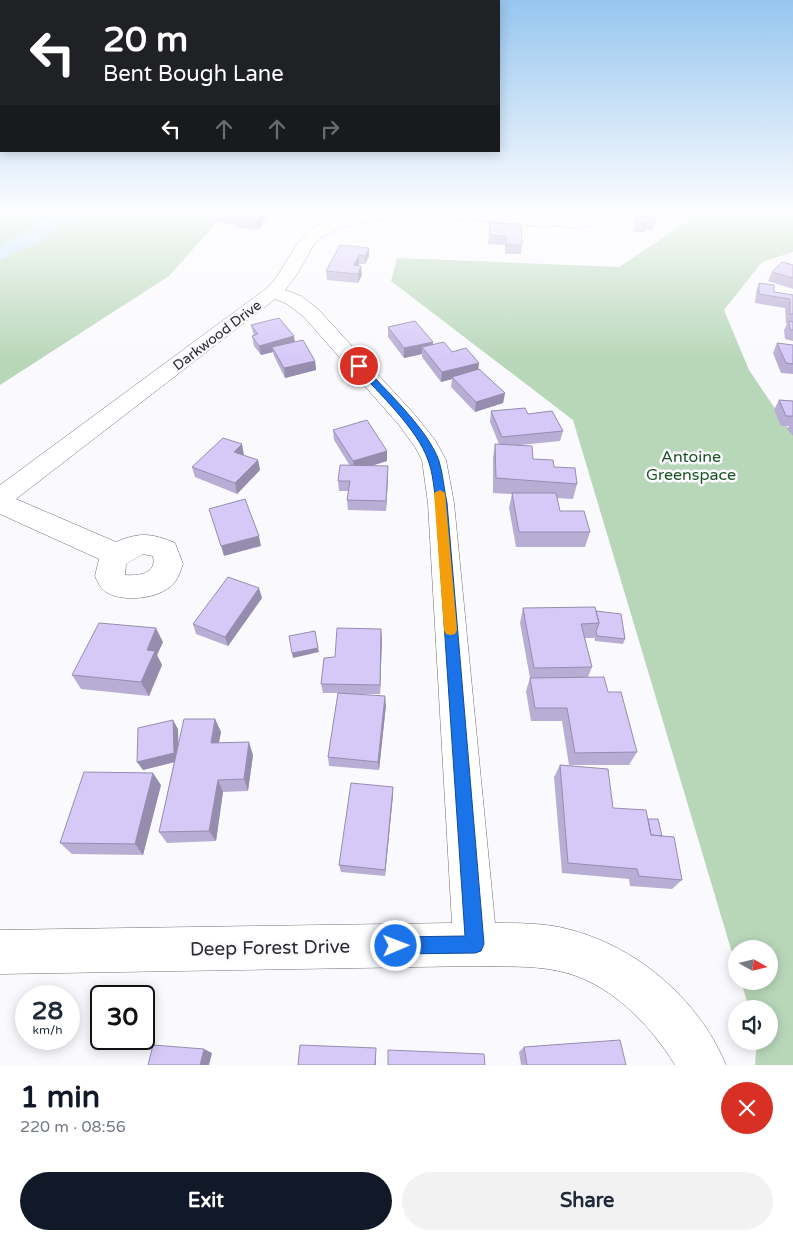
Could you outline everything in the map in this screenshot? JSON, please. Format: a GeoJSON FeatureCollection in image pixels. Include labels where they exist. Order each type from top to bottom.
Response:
{"type":"FeatureCollection","features":[{"type":"Feature","properties":{"kind":"street","name":"Darkwood Drive"},"geometry":{"type":"LineString","coordinates":[[0,498],[274,292],[288,276],[297,261]]}},
{"type":"Feature","properties":{"kind":"street"},"geometry":{"type":"LineString","coordinates":[[274,292],[294,300],[311,312],[408,420],[434,460],[441,503],[475,944]]}},
{"type":"Feature","properties":{"kind":"street"},"geometry":{"type":"LineString","coordinates":[[0,503],[117,555]]}},
{"type":"Feature","properties":{"kind":"street","name":"Deep Forest Drive"},"geometry":{"type":"LineString","coordinates":[[0,952],[475,944],[541,946],[578,953],[609,968],[645,994],[675,1024],[702,1065]]}},
{"type":"Feature","properties":{"kind":"green space"},"geometry":{"type":"Polygon","coordinates":[[[0,261],[183,261],[169,276],[0,385],[0,261]]]}},
{"type":"Feature","properties":{"kind":"green space","name":"Antoine Greenspace"},"geometry":{"type":"Polygon","coordinates":[[[396,261],[464,261],[619,267],[628,261],[766,261],[762,262],[724,310],[749,370],[793,435],[793,1065],[755,1065],[756,1050],[778,1050],[778,1000],[746,1000],[744,990],[778,990],[778,940],[728,940],[573,420],[391,281],[396,261]]]}},
{"type":"Feature","properties":{"kind":"building"},"geometry":{"type":"Polygon","coordinates":[[[332,261],[356,261],[354,265],[361,266],[358,274],[326,271],[332,261]]]}},
{"type":"Feature","properties":{"kind":"building"},"geometry":{"type":"Polygon","coordinates":[[[782,262],[793,265],[793,278],[772,272],[782,262]]]}},
{"type":"Feature","properties":{"kind":"building"},"geometry":{"type":"Polygon","coordinates":[[[759,283],[774,285],[774,292],[793,295],[793,314],[790,314],[790,299],[759,294],[759,283]]]}},
{"type":"Feature","properties":{"kind":"building"},"geometry":{"type":"Polygon","coordinates":[[[279,318],[294,336],[259,346],[252,336],[258,334],[251,325],[279,318]]]}},
{"type":"Feature","properties":{"kind":"building"},"geometry":{"type":"Polygon","coordinates":[[[415,321],[433,342],[404,348],[388,327],[415,321]]]}},
{"type":"Feature","properties":{"kind":"building"},"geometry":{"type":"Polygon","coordinates":[[[789,321],[793,322],[793,330],[790,330],[789,321]]]}},
{"type":"Feature","properties":{"kind":"building"},"geometry":{"type":"Polygon","coordinates":[[[303,340],[315,361],[284,368],[272,347],[303,340]]]}},
{"type":"Feature","properties":{"kind":"building"},"geometry":{"type":"Polygon","coordinates":[[[444,342],[452,352],[466,348],[479,363],[442,372],[422,347],[444,342]]]}},
{"type":"Feature","properties":{"kind":"building"},"geometry":{"type":"Polygon","coordinates":[[[777,343],[793,345],[793,364],[786,363],[777,343]]]}},
{"type":"Feature","properties":{"kind":"building"},"geometry":{"type":"Polygon","coordinates":[[[479,369],[505,393],[476,402],[452,377],[479,369]]]}},
{"type":"Feature","properties":{"kind":"building"},"geometry":{"type":"Polygon","coordinates":[[[779,400],[793,401],[793,416],[786,416],[779,400]]]}},
{"type":"Feature","properties":{"kind":"building"},"geometry":{"type":"Polygon","coordinates":[[[525,408],[528,414],[552,411],[563,431],[502,437],[491,411],[525,408]]]}},
{"type":"Feature","properties":{"kind":"building"},"geometry":{"type":"Polygon","coordinates":[[[367,420],[387,451],[353,461],[333,430],[367,420]]]}},
{"type":"Feature","properties":{"kind":"building"},"geometry":{"type":"Polygon","coordinates":[[[223,438],[242,444],[234,452],[258,460],[235,483],[192,467],[223,438]]]}},
{"type":"Feature","properties":{"kind":"building"},"geometry":{"type":"Polygon","coordinates":[[[495,444],[532,446],[533,459],[553,460],[554,467],[575,468],[577,484],[496,478],[495,444]]]}},
{"type":"Feature","properties":{"kind":"building"},"geometry":{"type":"Polygon","coordinates":[[[340,465],[388,466],[386,501],[347,500],[350,481],[338,481],[340,465]]]}},
{"type":"Feature","properties":{"kind":"building"},"geometry":{"type":"Polygon","coordinates":[[[512,493],[556,493],[560,511],[584,511],[590,532],[519,532],[512,493]]]}},
{"type":"Feature","properties":{"kind":"building"},"geometry":{"type":"Polygon","coordinates":[[[245,499],[259,536],[221,546],[209,509],[245,499]]]}},
{"type":"Feature","properties":{"kind":"building"},"geometry":{"type":"Polygon","coordinates":[[[228,577],[259,588],[225,637],[193,624],[228,577]]]}},
{"type":"Feature","properties":{"kind":"building"},"geometry":{"type":"Polygon","coordinates":[[[595,607],[599,623],[581,624],[592,667],[534,668],[523,608],[595,607]]]}},
{"type":"Feature","properties":{"kind":"building"},"geometry":{"type":"Polygon","coordinates":[[[596,611],[621,614],[625,639],[597,636],[596,631],[599,623],[596,611]]]}},
{"type":"Feature","properties":{"kind":"building"},"geometry":{"type":"Polygon","coordinates":[[[99,623],[156,628],[147,650],[155,651],[141,682],[72,675],[99,623]]]}},
{"type":"Feature","properties":{"kind":"building"},"geometry":{"type":"Polygon","coordinates":[[[337,628],[381,629],[380,685],[321,684],[324,658],[335,657],[337,628]]]}},
{"type":"Feature","properties":{"kind":"building"},"geometry":{"type":"Polygon","coordinates":[[[315,631],[318,648],[292,653],[289,636],[315,631]]]}},
{"type":"Feature","properties":{"kind":"building"},"geometry":{"type":"Polygon","coordinates":[[[604,677],[608,692],[621,692],[637,752],[575,753],[567,708],[535,708],[530,678],[604,677]]]}},
{"type":"Feature","properties":{"kind":"building"},"geometry":{"type":"Polygon","coordinates":[[[338,693],[385,696],[378,762],[328,757],[338,693]]]}},
{"type":"Feature","properties":{"kind":"building"},"geometry":{"type":"Polygon","coordinates":[[[184,719],[215,719],[211,743],[249,742],[244,779],[218,780],[209,831],[159,832],[184,719]]]}},
{"type":"Feature","properties":{"kind":"building"},"geometry":{"type":"Polygon","coordinates":[[[173,720],[174,753],[137,762],[138,728],[173,720]]]}},
{"type":"Feature","properties":{"kind":"building"},"geometry":{"type":"Polygon","coordinates":[[[560,765],[608,769],[613,808],[646,810],[651,835],[674,837],[682,880],[639,876],[637,869],[568,863],[560,765]]]}},
{"type":"Feature","properties":{"kind":"building"},"geometry":{"type":"Polygon","coordinates":[[[84,772],[153,773],[135,844],[60,843],[84,772]]]}},
{"type":"Feature","properties":{"kind":"building"},"geometry":{"type":"Polygon","coordinates":[[[351,783],[393,787],[385,870],[339,865],[351,783]]]}},
{"type":"Feature","properties":{"kind":"building"},"geometry":{"type":"Polygon","coordinates":[[[648,819],[658,819],[662,836],[651,835],[648,819]]]}},
{"type":"Feature","properties":{"kind":"building"},"geometry":{"type":"Polygon","coordinates":[[[620,1040],[626,1065],[527,1065],[524,1047],[620,1040]]]}},
{"type":"Feature","properties":{"kind":"building"},"geometry":{"type":"Polygon","coordinates":[[[155,1045],[204,1049],[200,1065],[148,1065],[152,1050],[155,1050],[155,1045]]]}},
{"type":"Feature","properties":{"kind":"building"},"geometry":{"type":"Polygon","coordinates":[[[300,1045],[376,1048],[375,1065],[298,1065],[300,1045]]]}},
{"type":"Feature","properties":{"kind":"building"},"geometry":{"type":"Polygon","coordinates":[[[388,1050],[484,1054],[485,1065],[388,1065],[388,1050]]]}},
{"type":"Feature","properties":{"kind":"slow traffic"},"geometry":{"type":"LineString","coordinates":[[440,493],[451,630]]}},
{"type":"Feature","properties":{"kind":"route"},"geometry":{"type":"LineString","coordinates":[[359,366],[408,420],[434,460],[441,503],[475,944],[396,946]]}}]}
